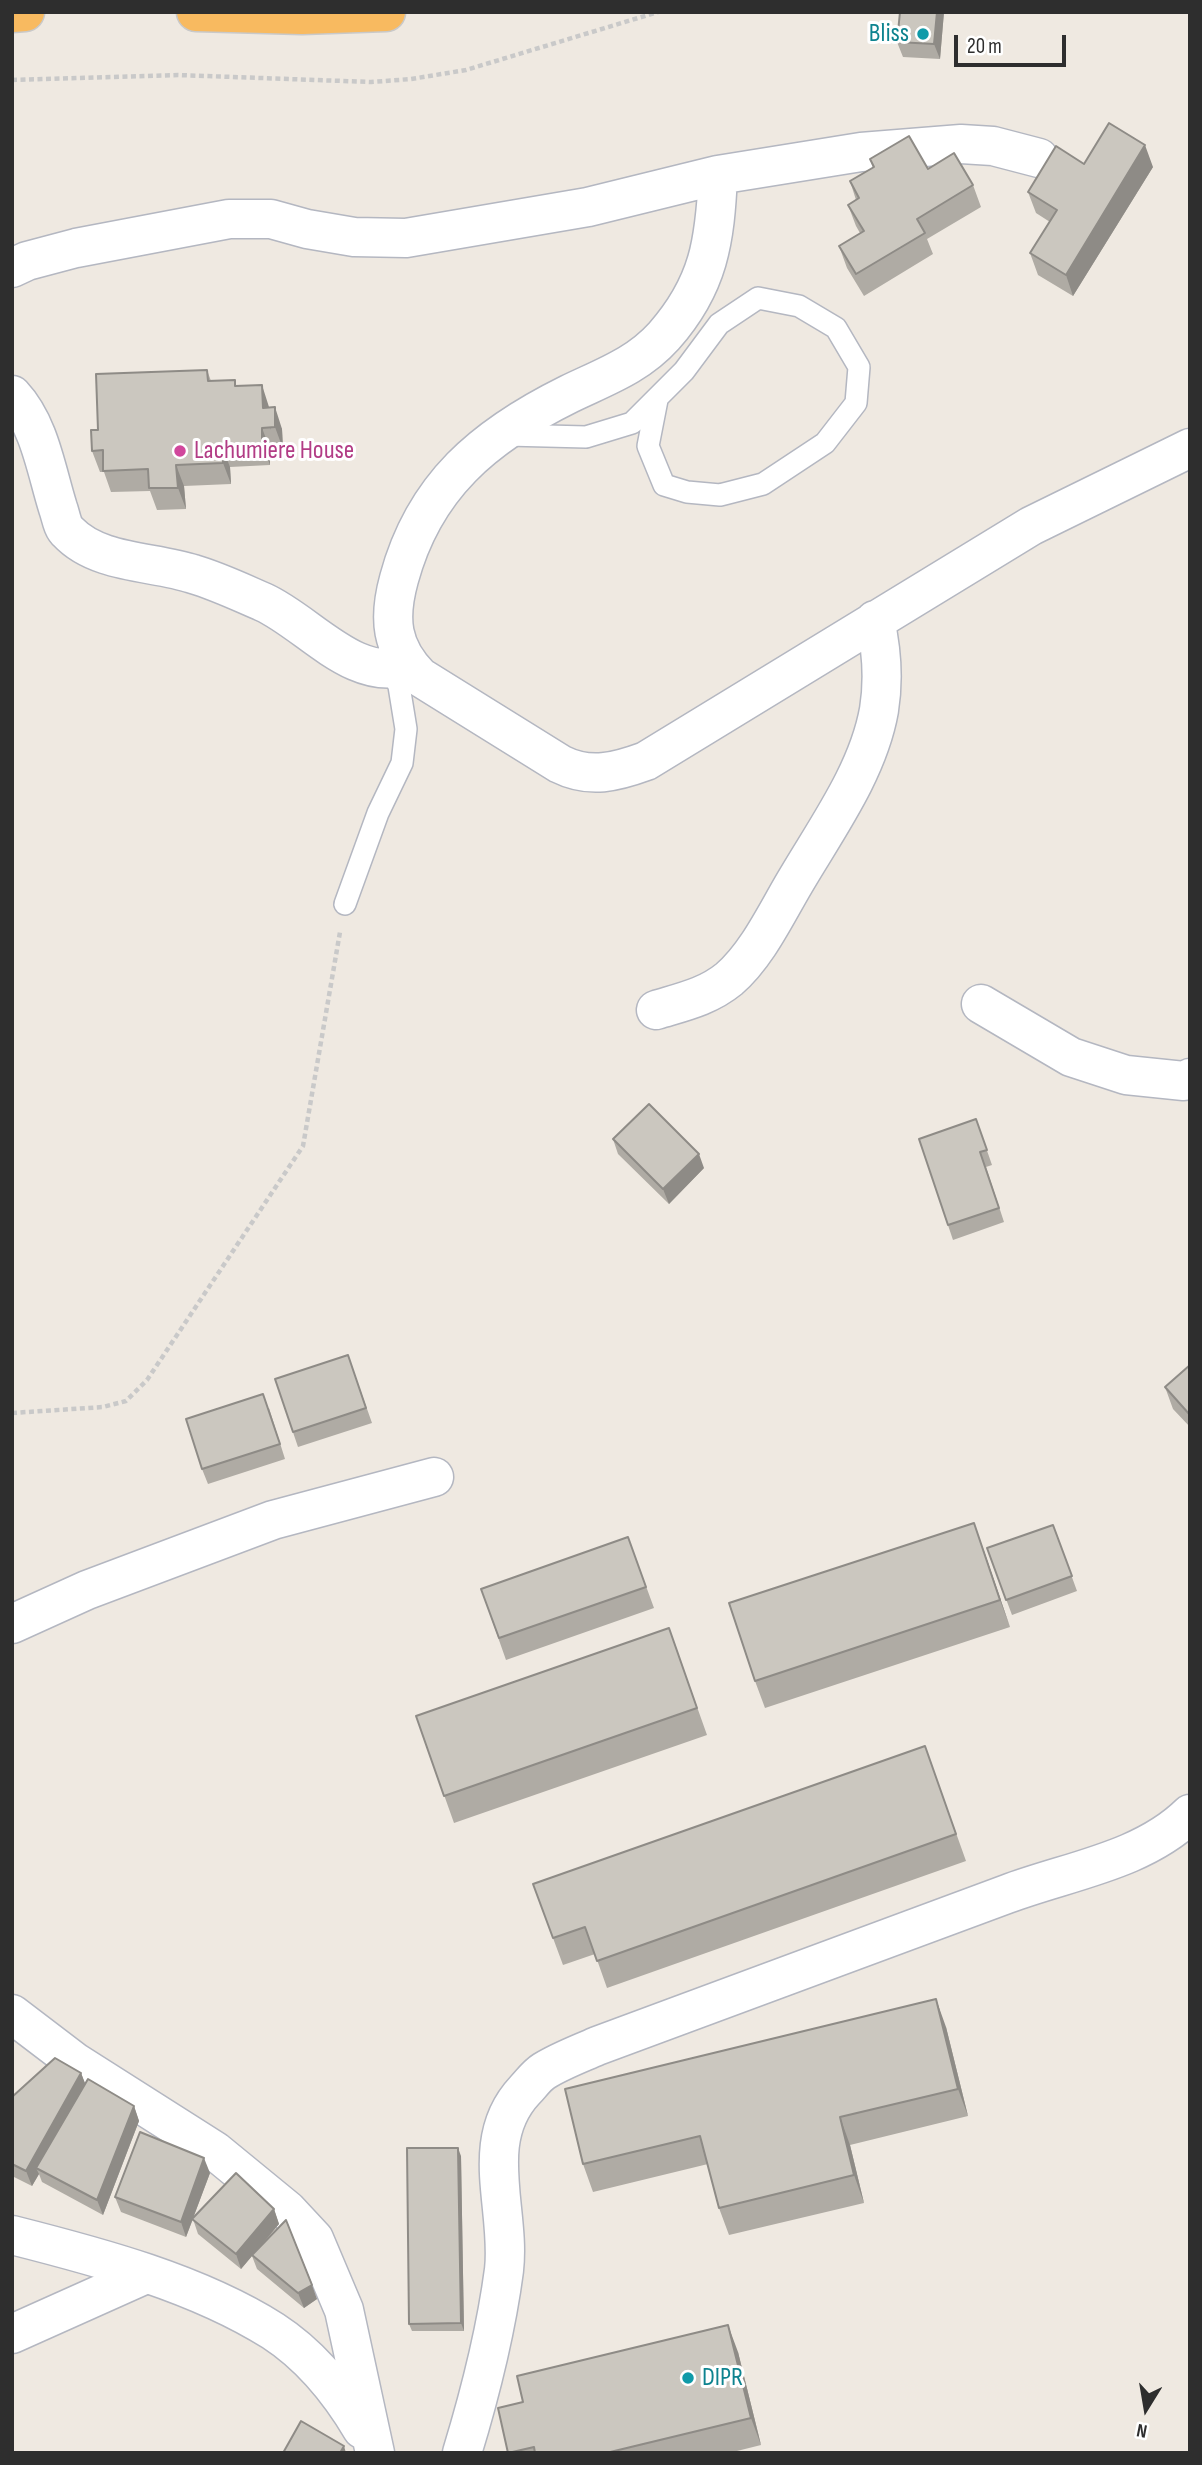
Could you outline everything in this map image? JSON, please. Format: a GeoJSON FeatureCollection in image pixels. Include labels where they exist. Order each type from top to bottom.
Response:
{"type":"FeatureCollection","features":[{"type":"Feature","properties":{"kind":"highway"},"geometry":{"type":"LineString","coordinates":[[12,13],[25,12]]}},
{"type":"Feature","properties":{"kind":"highway"},"geometry":{"type":"LineString","coordinates":[[197,12],[302,15],[386,12]]}},
{"type":"Feature","properties":{"kind":"street"},"geometry":{"type":"LineString","coordinates":[[12,268],[27,261],[76,248],[246,217],[271,219],[307,229],[354,236],[406,238],[588,207],[718,174],[861,152],[961,144],[993,146],[1039,158]]}},
{"type":"Feature","properties":{"kind":"street"},"geometry":{"type":"LineString","coordinates":[[400,668],[393,626],[397,588],[410,543],[423,514],[438,492],[469,460],[501,435],[567,395],[636,363],[682,314],[696,293],[709,259],[716,226],[718,174]]}},
{"type":"Feature","properties":{"kind":"street"},"geometry":{"type":"LineString","coordinates":[[12,395],[40,442],[66,530],[80,543],[104,554],[193,573],[237,590],[270,605],[363,664],[400,668],[420,677],[567,768],[591,774],[616,771],[646,761],[1031,526],[1190,449]]}},
{"type":"Feature","properties":{"kind":"street"},"geometry":{"type":"LineString","coordinates":[[656,1010],[702,996],[730,978],[762,938],[834,814],[868,750],[879,710],[883,660],[876,621]]}},
{"type":"Feature","properties":{"kind":"street"},"geometry":{"type":"LineString","coordinates":[[981,1004],[1071,1057],[1126,1075],[1184,1081],[1190,1078]]}},
{"type":"Feature","properties":{"kind":"street"},"geometry":{"type":"LineString","coordinates":[[12,1624],[87,1590],[273,1520],[434,1477]]}},
{"type":"Feature","properties":{"kind":"street"},"geometry":{"type":"LineString","coordinates":[[462,2453],[489,2347],[504,2269],[505,2220],[497,2159],[502,2126],[517,2098],[541,2073],[597,2046],[1045,1880],[1143,1848],[1173,1830],[1190,1814]]}},
{"type":"Feature","properties":{"kind":"street"},"geometry":{"type":"LineString","coordinates":[[12,2014],[75,2062],[215,2151],[287,2210],[314,2239],[344,2310],[374,2451]]}},
{"type":"Feature","properties":{"kind":"street"},"geometry":{"type":"LineString","coordinates":[[12,2235],[146,2274],[230,2308],[274,2332],[342,2396],[374,2451]]}},
{"type":"Feature","properties":{"kind":"street"},"geometry":{"type":"LineString","coordinates":[[12,2334],[146,2274]]}},
{"type":"Feature","properties":{"kind":"lane"},"geometry":{"type":"LineString","coordinates":[[501,435],[586,437],[632,423],[684,371],[719,324],[758,298],[799,306],[836,328],[859,367],[856,403],[825,443],[763,484],[720,495],[687,492],[664,485],[648,446],[657,400]]}},
{"type":"Feature","properties":{"kind":"lane"},"geometry":{"type":"LineString","coordinates":[[345,904],[378,813],[402,763],[406,729],[399,686],[400,668]]}},
{"type":"Feature","properties":{"kind":"path"},"geometry":{"type":"LineString","coordinates":[[12,80],[178,75],[371,82],[411,79],[466,70],[658,12]]}},
{"type":"Feature","properties":{"kind":"path"},"geometry":{"type":"LineString","coordinates":[[12,1413],[103,1407],[126,1401],[147,1380],[303,1146],[345,904]]}},
{"type":"Feature","properties":{"kind":"building"},"geometry":{"type":"Polygon","coordinates":[[[900,12],[937,12],[934,44],[897,42],[900,12]]]}},
{"type":"Feature","properties":{"kind":"building"},"geometry":{"type":"Polygon","coordinates":[[[1109,123],[1145,145],[1066,275],[1030,253],[1057,210],[1028,192],[1056,146],[1084,164],[1109,123]]]}},
{"type":"Feature","properties":{"kind":"building"},"geometry":{"type":"Polygon","coordinates":[[[909,136],[928,169],[954,153],[973,185],[917,219],[925,233],[856,274],[839,246],[864,231],[848,205],[859,198],[850,181],[874,167],[870,159],[909,136]]]}},
{"type":"Feature","properties":{"kind":"building"},"geometry":{"type":"Polygon","coordinates":[[[207,370],[208,381],[235,380],[235,386],[262,385],[263,408],[275,407],[275,427],[262,428],[262,444],[222,446],[223,463],[176,465],[178,488],[149,488],[148,469],[103,471],[103,450],[92,451],[91,430],[98,430],[96,374],[207,370]]]}},
{"type":"Feature","properties":{"kind":"building"},"geometry":{"type":"Polygon","coordinates":[[[649,1104],[699,1154],[663,1189],[613,1139],[649,1104]]]}},
{"type":"Feature","properties":{"kind":"building"},"geometry":{"type":"Polygon","coordinates":[[[976,1119],[987,1150],[980,1152],[999,1208],[948,1225],[919,1139],[976,1119]]]}},
{"type":"Feature","properties":{"kind":"building"},"geometry":{"type":"Polygon","coordinates":[[[348,1355],[366,1408],[293,1432],[275,1379],[348,1355]]]}},
{"type":"Feature","properties":{"kind":"building"},"geometry":{"type":"Polygon","coordinates":[[[1190,1365],[1190,1415],[1165,1387],[1190,1365]]]}},
{"type":"Feature","properties":{"kind":"building"},"geometry":{"type":"Polygon","coordinates":[[[263,1394],[280,1444],[202,1469],[186,1419],[263,1394]]]}},
{"type":"Feature","properties":{"kind":"building"},"geometry":{"type":"Polygon","coordinates":[[[974,1523],[1000,1600],[755,1681],[729,1603],[974,1523]]]}},
{"type":"Feature","properties":{"kind":"building"},"geometry":{"type":"Polygon","coordinates":[[[1053,1525],[1072,1576],[1006,1600],[987,1548],[1053,1525]]]}},
{"type":"Feature","properties":{"kind":"building"},"geometry":{"type":"Polygon","coordinates":[[[628,1537],[646,1587],[499,1638],[481,1589],[628,1537]]]}},
{"type":"Feature","properties":{"kind":"building"},"geometry":{"type":"Polygon","coordinates":[[[669,1628],[697,1708],[444,1796],[416,1716],[669,1628]]]}},
{"type":"Feature","properties":{"kind":"building"},"geometry":{"type":"Polygon","coordinates":[[[925,1746],[956,1834],[597,1961],[585,1927],[553,1938],[533,1884],[925,1746]]]}},
{"type":"Feature","properties":{"kind":"building"},"geometry":{"type":"Polygon","coordinates":[[[936,1999],[958,2089],[840,2117],[854,2175],[719,2208],[700,2136],[583,2164],[565,2089],[936,1999]]]}},
{"type":"Feature","properties":{"kind":"building"},"geometry":{"type":"Polygon","coordinates":[[[55,2058],[81,2073],[26,2171],[12,2164],[12,2097],[55,2058]]]}},
{"type":"Feature","properties":{"kind":"building"},"geometry":{"type":"Polygon","coordinates":[[[88,2079],[134,2106],[97,2200],[36,2168],[88,2079]]]}},
{"type":"Feature","properties":{"kind":"building"},"geometry":{"type":"Polygon","coordinates":[[[140,2132],[204,2158],[181,2222],[115,2197],[140,2132]]]}},
{"type":"Feature","properties":{"kind":"building"},"geometry":{"type":"Polygon","coordinates":[[[407,2148],[458,2148],[461,2323],[409,2324],[407,2148]]]}},
{"type":"Feature","properties":{"kind":"building"},"geometry":{"type":"Polygon","coordinates":[[[236,2173],[274,2209],[236,2254],[192,2219],[236,2173]]]}},
{"type":"Feature","properties":{"kind":"building"},"geometry":{"type":"Polygon","coordinates":[[[286,2220],[312,2285],[298,2293],[252,2255],[286,2220]]]}},
{"type":"Feature","properties":{"kind":"building","name":"DIPR"},"geometry":{"type":"Polygon","coordinates":[[[728,2325],[751,2418],[606,2453],[535,2453],[534,2447],[508,2453],[498,2408],[523,2402],[517,2376],[728,2325]]]}},
{"type":"Feature","properties":{"kind":"building"},"geometry":{"type":"Polygon","coordinates":[[[301,2421],[344,2446],[340,2453],[283,2453],[301,2421]]]}},
{"type":"Feature","properties":{"kind":"place","name":"Bliss"},"geometry":{"type":"Point","coordinates":[923,34]}},
{"type":"Feature","properties":{"kind":"place","name":"Lachumiere House"},"geometry":{"type":"Point","coordinates":[180,451]}},
{"type":"Feature","properties":{"kind":"place","name":"DIPR"},"geometry":{"type":"Point","coordinates":[688,2378]}}]}
